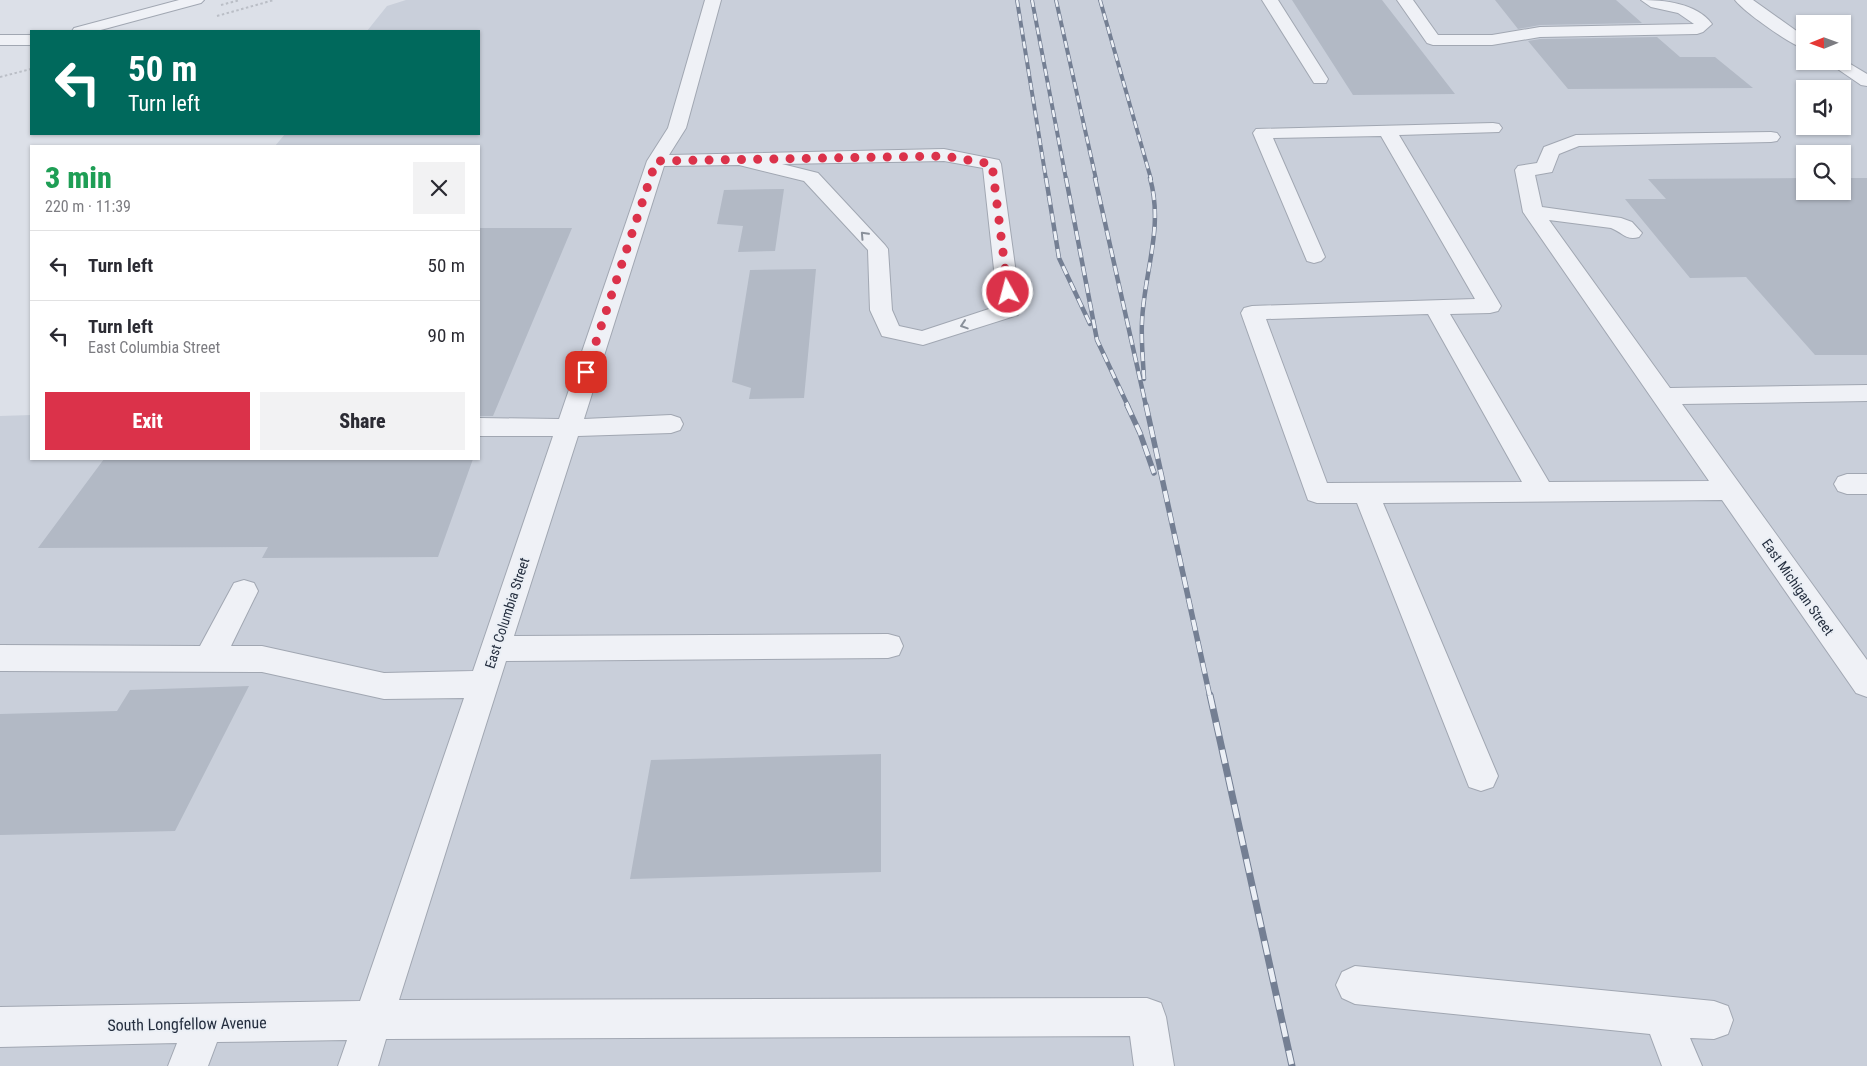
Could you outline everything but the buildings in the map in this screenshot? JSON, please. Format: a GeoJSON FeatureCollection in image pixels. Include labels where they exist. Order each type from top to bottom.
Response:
{"type":"FeatureCollection","features":[{"type":"Feature","properties":{"kind":"street"},"geometry":{"type":"LineString","coordinates":[[84,30],[196,0]]}},
{"type":"Feature","properties":{"kind":"street","name":"East Columbia Street"},"geometry":{"type":"LineString","coordinates":[[358,1066],[656,161],[677,128],[713,0]]}},
{"type":"Feature","properties":{"kind":"street"},"geometry":{"type":"LineString","coordinates":[[1270,0],[1320,79]]}},
{"type":"Feature","properties":{"kind":"street"},"geometry":{"type":"LineString","coordinates":[[1405,0],[1433,40],[1492,40],[1540,32],[1697,29],[1704,24],[1683,10],[1656,4],[1650,0]]}},
{"type":"Feature","properties":{"kind":"street"},"geometry":{"type":"LineString","coordinates":[[1743,0],[1796,38]]}},
{"type":"Feature","properties":{"kind":"street"},"geometry":{"type":"LineString","coordinates":[[0,40],[30,40]]}},
{"type":"Feature","properties":{"kind":"street"},"geometry":{"type":"LineString","coordinates":[[1849,70],[1867,81]]}},
{"type":"Feature","properties":{"kind":"street"},"geometry":{"type":"LineString","coordinates":[[1314,257],[1262,133],[1493,128]]}},
{"type":"Feature","properties":{"kind":"street"},"geometry":{"type":"LineString","coordinates":[[1387,130],[1490,306],[1252,313],[1317,493],[1729,490]]}},
{"type":"Feature","properties":{"kind":"street"},"geometry":{"type":"LineString","coordinates":[[1632,233],[1625,226],[1614,222],[1533,212],[1525,170],[1544,168],[1551,151],[1576,141],[1771,137]]}},
{"type":"Feature","properties":{"kind":"street"},"geometry":{"type":"LineString","coordinates":[[656,161],[738,159],[944,156],[992,164],[1010,310],[923,338],[890,332],[881,310],[878,249],[811,177],[738,159]]}},
{"type":"Feature","properties":{"kind":"street","name":"East Michigan Street"},"geometry":{"type":"LineString","coordinates":[[1533,212],[1867,684]]}},
{"type":"Feature","properties":{"kind":"street"},"geometry":{"type":"LineString","coordinates":[[1435,308],[1540,490]]}},
{"type":"Feature","properties":{"kind":"street"},"geometry":{"type":"LineString","coordinates":[[1663,396],[1867,393]]}},
{"type":"Feature","properties":{"kind":"street"},"geometry":{"type":"LineString","coordinates":[[480,427],[568,428],[671,424]]}},
{"type":"Feature","properties":{"kind":"street"},"geometry":{"type":"LineString","coordinates":[[1366,493],[1481,776]]}},
{"type":"Feature","properties":{"kind":"street"},"geometry":{"type":"LineString","coordinates":[[210,659],[244,591]]}},
{"type":"Feature","properties":{"kind":"street"},"geometry":{"type":"LineString","coordinates":[[495,649],[888,646]]}},
{"type":"Feature","properties":{"kind":"street"},"geometry":{"type":"LineString","coordinates":[[0,658],[262,659],[384,686],[484,684]]}},
{"type":"Feature","properties":{"kind":"street"},"geometry":{"type":"LineString","coordinates":[[1354,984],[1714,1020]]}},
{"type":"Feature","properties":{"kind":"street"},"geometry":{"type":"LineString","coordinates":[[1662,1016],[1682,1066]]}},
{"type":"Feature","properties":{"kind":"street","name":"South Longfellow Avenue"},"geometry":{"type":"LineString","coordinates":[[0,1027],[373,1020],[1147,1017],[1154,1066]]}},
{"type":"Feature","properties":{"kind":"street"},"geometry":{"type":"LineString","coordinates":[[188,1066],[205,1023]]}},
{"type":"Feature","properties":{"kind":"path"},"geometry":{"type":"LineString","coordinates":[[0,77],[30,69]]}},
{"type":"Feature","properties":{"kind":"shaded area"},"geometry":{"type":"Polygon","coordinates":[[[406,0],[1867,0],[1867,1066],[0,1066],[0,416],[30,415],[30,460],[480,460],[480,145],[276,145],[284,135],[480,135],[480,30],[368,30],[387,6],[406,0]]]}},
{"type":"Feature","properties":{"kind":"railway"},"geometry":{"type":"LineString","coordinates":[[1017,0],[1046,179]]}},
{"type":"Feature","properties":{"kind":"railway"},"geometry":{"type":"LineString","coordinates":[[1032,0],[1066,179]]}},
{"type":"Feature","properties":{"kind":"railway"},"geometry":{"type":"LineString","coordinates":[[1056,0],[1096,179]]}},
{"type":"Feature","properties":{"kind":"railway"},"geometry":{"type":"LineString","coordinates":[[1100,0],[1151,179]]}},
{"type":"Feature","properties":{"kind":"railway"},"geometry":{"type":"LineString","coordinates":[[1046,178],[1059,258],[1090,324]]}},
{"type":"Feature","properties":{"kind":"railway"},"geometry":{"type":"LineString","coordinates":[[1066,178],[1097,340],[1128,406]]}},
{"type":"Feature","properties":{"kind":"railway"},"geometry":{"type":"LineString","coordinates":[[1095,178],[1146,406]]}},
{"type":"Feature","properties":{"kind":"railway"},"geometry":{"type":"LineString","coordinates":[[1144,379],[1142,343],[1143,304],[1152,250],[1155,215],[1154,196],[1150,178]]}},
{"type":"Feature","properties":{"kind":"railway"},"geometry":{"type":"LineString","coordinates":[[1127,405],[1140,433],[1154,473]]}},
{"type":"Feature","properties":{"kind":"railway"},"geometry":{"type":"LineString","coordinates":[[1146,405],[1210,697]]}},
{"type":"Feature","properties":{"kind":"railway"},"geometry":{"type":"LineString","coordinates":[[1210,695],[1292,1066]]}},
{"type":"Feature","properties":{"kind":"route"},"geometry":{"type":"LineString","coordinates":[[586,372],[656,161],[944,156],[992,164],[1008,292]]}}]}
